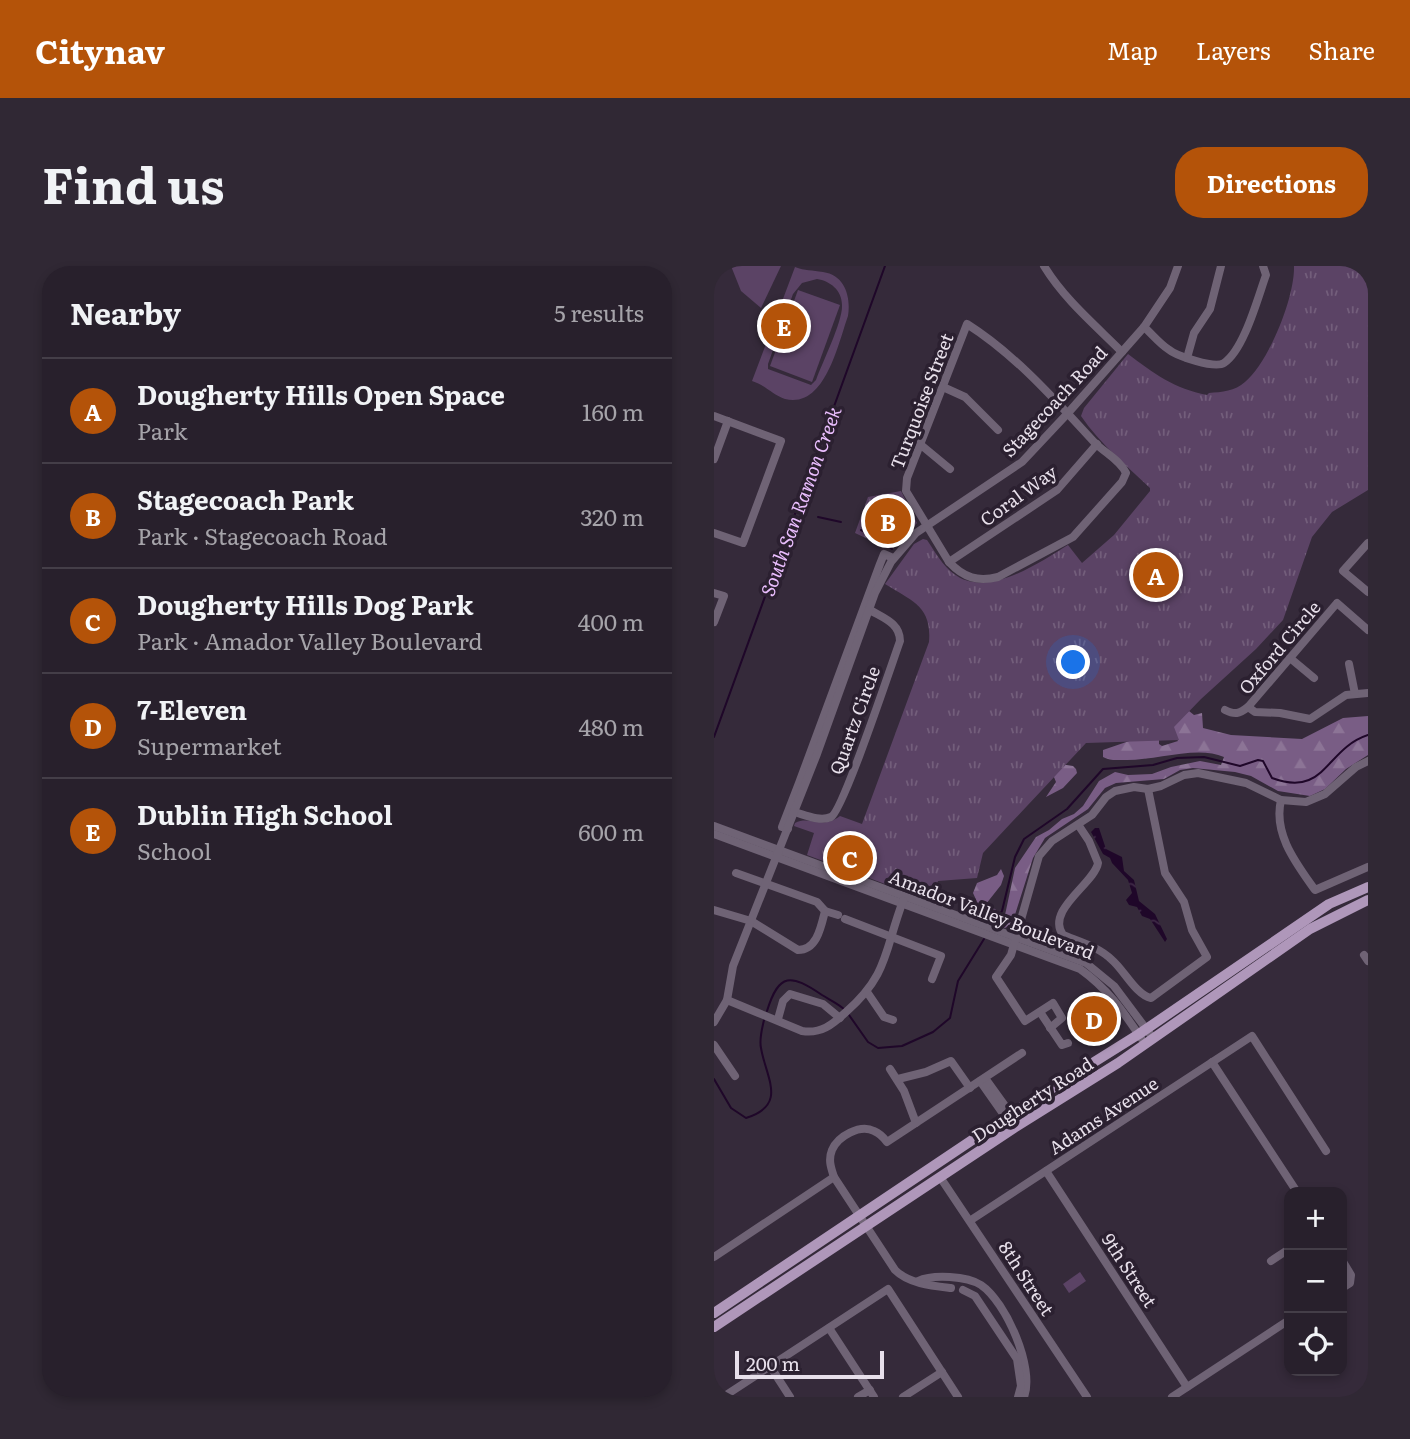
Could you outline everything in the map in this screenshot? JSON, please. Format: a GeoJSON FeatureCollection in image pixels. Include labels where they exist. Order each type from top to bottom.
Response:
{"type":"FeatureCollection","features":[{"type":"Feature","properties":{"kind":"main road","name":"Dougherty Road"},"geometry":{"type":"LineString","coordinates":[[714,1312],[1008,1116],[1142,1032],[1329,904],[1368,887]]}},
{"type":"Feature","properties":{"kind":"main road","name":"Dougherty Road"},"geometry":{"type":"LineString","coordinates":[[714,1327],[1149,1041],[1310,929],[1368,900]]}},
{"type":"Feature","properties":{"kind":"main road"},"geometry":{"type":"LineString","coordinates":[[973,1155],[983,1141],[1007,1126],[1008,1116]]}},
{"type":"Feature","properties":{"kind":"street"},"geometry":{"type":"LineString","coordinates":[[1044,266],[1051,278],[1083,314],[1122,352]]}},
{"type":"Feature","properties":{"kind":"street","name":"Stagecoach Road"},"geometry":{"type":"LineString","coordinates":[[861,625],[870,610],[883,573],[907,541],[1021,462],[1144,327],[1170,288],[1178,266]]}},
{"type":"Feature","properties":{"kind":"street"},"geometry":{"type":"LineString","coordinates":[[1187,358],[1194,333],[1210,309],[1221,266]]}},
{"type":"Feature","properties":{"kind":"street"},"geometry":{"type":"LineString","coordinates":[[1144,327],[1170,351],[1219,365],[1229,359],[1245,334],[1266,275],[1263,266]]}},
{"type":"Feature","properties":{"kind":"street","name":"Turquoise Street"},"geometry":{"type":"LineString","coordinates":[[950,562],[906,491],[906,485],[967,324],[993,341],[1068,413]]}},
{"type":"Feature","properties":{"kind":"street"},"geometry":{"type":"LineString","coordinates":[[943,387],[964,397],[998,430]]}},
{"type":"Feature","properties":{"kind":"street"},"geometry":{"type":"LineString","coordinates":[[950,562],[967,577],[998,577],[1073,537],[1122,482],[1126,473],[1123,466],[1097,444],[1068,413]]}},
{"type":"Feature","properties":{"kind":"street"},"geometry":{"type":"LineString","coordinates":[[714,416],[781,441],[743,543],[714,533]]}},
{"type":"Feature","properties":{"kind":"street"},"geometry":{"type":"LineString","coordinates":[[714,459],[728,421]]}},
{"type":"Feature","properties":{"kind":"street","name":"Coral Way"},"geometry":{"type":"LineString","coordinates":[[950,562],[1049,497],[1070,478],[1097,444]]}},
{"type":"Feature","properties":{"kind":"street"},"geometry":{"type":"LineString","coordinates":[[920,445],[950,468]]}},
{"type":"Feature","properties":{"kind":"street"},"geometry":{"type":"LineString","coordinates":[[1368,543],[1343,571],[1368,592]]}},
{"type":"Feature","properties":{"kind":"street","name":"Stagecoach Road"},"geometry":{"type":"LineString","coordinates":[[727,1000],[733,966],[788,829],[884,554],[893,558]]}},
{"type":"Feature","properties":{"kind":"street"},"geometry":{"type":"LineString","coordinates":[[714,593],[724,596],[714,622]]}},
{"type":"Feature","properties":{"kind":"street","name":"Oxford Circle"},"geometry":{"type":"LineString","coordinates":[[1368,630],[1337,603],[1248,707],[1255,712],[1280,713],[1310,719],[1338,698],[1368,693]]}},
{"type":"Feature","properties":{"kind":"street","name":"Quartz Circle"},"geometry":{"type":"LineString","coordinates":[[794,812],[824,818],[833,816],[839,807],[900,641],[900,632],[893,624],[870,610]]}},
{"type":"Feature","properties":{"kind":"street"},"geometry":{"type":"LineString","coordinates":[[1290,658],[1314,678]]}},
{"type":"Feature","properties":{"kind":"street"},"geometry":{"type":"LineString","coordinates":[[1349,664],[1355,694]]}},
{"type":"Feature","properties":{"kind":"street"},"geometry":{"type":"LineString","coordinates":[[1225,710],[1233,714],[1248,707]]}},
{"type":"Feature","properties":{"kind":"street","name":"Stagecoach Road"},"geometry":{"type":"LineString","coordinates":[[788,829],[782,827],[783,821],[816,747]]}},
{"type":"Feature","properties":{"kind":"street"},"geometry":{"type":"LineString","coordinates":[[1051,1028],[1062,1018],[1053,1003],[1025,1021],[996,977],[1011,955],[1039,856],[1052,841],[1079,826],[1115,791],[1134,787],[1148,789],[1184,775],[1198,774],[1246,783],[1280,800],[1296,803],[1318,798],[1333,789],[1356,767],[1368,761]]}},
{"type":"Feature","properties":{"kind":"street"},"geometry":{"type":"LineString","coordinates":[[1079,826],[1096,855],[1097,869],[1068,901],[1059,930],[1063,935],[1102,951],[1143,995],[1151,998],[1207,957],[1192,930],[1184,902],[1165,873],[1148,789]]}},
{"type":"Feature","properties":{"kind":"street"},"geometry":{"type":"LineString","coordinates":[[1280,800],[1278,820],[1285,843],[1315,890],[1368,867]]}},
{"type":"Feature","properties":{"kind":"street","name":"Amador Valley Boulevard"},"geometry":{"type":"LineString","coordinates":[[714,826],[750,843],[1014,941],[1080,970],[1101,984],[1149,1041]]}},
{"type":"Feature","properties":{"kind":"street","name":"Amador Valley Boulevard"},"geometry":{"type":"LineString","coordinates":[[714,834],[750,843]]}},
{"type":"Feature","properties":{"kind":"street"},"geometry":{"type":"LineString","coordinates":[[736,873],[817,902],[825,911],[941,956],[932,979]]}},
{"type":"Feature","properties":{"kind":"street"},"geometry":{"type":"LineString","coordinates":[[714,1022],[727,1000],[802,1031],[813,1032],[832,1026],[858,1002],[878,977],[903,900]]}},
{"type":"Feature","properties":{"kind":"street"},"geometry":{"type":"LineString","coordinates":[[714,910],[751,921],[798,950],[806,950],[814,944],[825,911]]}},
{"type":"Feature","properties":{"kind":"street"},"geometry":{"type":"LineString","coordinates":[[867,992],[884,1017],[892,1020]]}},
{"type":"Feature","properties":{"kind":"street"},"geometry":{"type":"LineString","coordinates":[[777,1019],[783,1001],[790,994],[823,1004],[840,1017]]}},
{"type":"Feature","properties":{"kind":"street"},"geometry":{"type":"LineString","coordinates":[[1040,1012],[1062,1045],[1068,1043]]}},
{"type":"Feature","properties":{"kind":"street","name":"Adams Avenue"},"geometry":{"type":"LineString","coordinates":[[971,1220],[1252,1036],[1326,1151]]}},
{"type":"Feature","properties":{"kind":"street"},"geometry":{"type":"LineString","coordinates":[[714,1045],[735,1076]]}},
{"type":"Feature","properties":{"kind":"street"},"geometry":{"type":"LineString","coordinates":[[951,1288],[925,1285],[900,1275],[895,1270],[834,1177],[830,1166],[832,1150],[844,1136],[854,1130],[874,1130],[887,1142],[1022,1053]]}},
{"type":"Feature","properties":{"kind":"street"},"geometry":{"type":"LineString","coordinates":[[898,1079],[926,1072],[951,1061],[970,1088]]}},
{"type":"Feature","properties":{"kind":"street"},"geometry":{"type":"LineString","coordinates":[[1212,1062],[1294,1187]]}},
{"type":"Feature","properties":{"kind":"street"},"geometry":{"type":"LineString","coordinates":[[890,1069],[898,1079],[916,1123]]}},
{"type":"Feature","properties":{"kind":"street"},"geometry":{"type":"LineString","coordinates":[[983,1079],[1008,1116]]}},
{"type":"Feature","properties":{"kind":"street","name":"9th Street"},"geometry":{"type":"LineString","coordinates":[[1046,1171],[1187,1387]]}},
{"type":"Feature","properties":{"kind":"street"},"geometry":{"type":"LineString","coordinates":[[714,1257],[834,1177]]}},
{"type":"Feature","properties":{"kind":"street","name":"8th Street"},"geometry":{"type":"LineString","coordinates":[[940,1177],[1087,1397]]}},
{"type":"Feature","properties":{"kind":"street"},"geometry":{"type":"LineString","coordinates":[[1271,1261],[1288,1250]]}},
{"type":"Feature","properties":{"kind":"street"},"geometry":{"type":"LineString","coordinates":[[1347,1268],[1351,1275],[1347,1285]]}},
{"type":"Feature","properties":{"kind":"street"},"geometry":{"type":"LineString","coordinates":[[918,1281],[926,1277],[969,1280],[979,1284],[992,1295],[1008,1320],[1025,1364],[1028,1377],[1024,1397]]}},
{"type":"Feature","properties":{"kind":"street"},"geometry":{"type":"LineString","coordinates":[[723,1397],[888,1289],[958,1397]]}},
{"type":"Feature","properties":{"kind":"street"},"geometry":{"type":"LineString","coordinates":[[963,1290],[975,1296],[1017,1359],[1021,1385],[1018,1397]]}},
{"type":"Feature","properties":{"kind":"street"},"geometry":{"type":"LineString","coordinates":[[1172,1397],[1284,1323]]}},
{"type":"Feature","properties":{"kind":"street"},"geometry":{"type":"LineString","coordinates":[[829,1328],[872,1393],[858,1397]]}},
{"type":"Feature","properties":{"kind":"street"},"geometry":{"type":"LineString","coordinates":[[770,1366],[790,1397]]}},
{"type":"Feature","properties":{"kind":"street"},"geometry":{"type":"LineString","coordinates":[[903,1397],[942,1372]]}},
{"type":"Feature","properties":{"kind":"green space"},"geometry":{"type":"Polygon","coordinates":[[[731,266],[781,266],[761,308],[741,291],[731,266]]]}},
{"type":"Feature","properties":{"kind":"green space"},"geometry":{"type":"Polygon","coordinates":[[[1294,266],[1368,266],[1368,490],[1332,512],[1312,537],[1283,620],[1174,727],[1179,740],[1086,743],[983,853],[977,878],[938,881],[931,901],[807,855],[814,833],[794,826],[795,823],[806,820],[827,822],[840,816],[862,824],[929,642],[924,612],[912,600],[885,584],[914,544],[923,539],[927,540],[954,574],[967,581],[982,583],[997,581],[1028,569],[1068,545],[1082,563],[1114,535],[1150,491],[1088,426],[1081,416],[1084,408],[1128,354],[1165,379],[1195,392],[1207,395],[1241,385],[1263,360],[1279,328],[1290,294],[1294,266]]]}},
{"type":"Feature","properties":{"kind":"green space"},"geometry":{"type":"Polygon","coordinates":[[[795,267],[837,277],[847,295],[848,316],[828,372],[820,385],[799,399],[785,399],[752,381],[795,267]],[[822,280],[802,283],[793,294],[768,364],[768,369],[811,385],[816,380],[836,331],[842,305],[838,291],[822,280]]]}},
{"type":"Feature","properties":{"kind":"green space"},"geometry":{"type":"Polygon","coordinates":[[[798,290],[840,305],[812,382],[770,366],[798,290]]]}},
{"type":"Feature","properties":{"kind":"green space"},"geometry":{"type":"Polygon","coordinates":[[[901,491],[917,523],[898,545],[894,547],[884,543],[883,546],[855,533],[868,497],[901,491]]]}},
{"type":"Feature","properties":{"kind":"green space"},"geometry":{"type":"Polygon","coordinates":[[[1189,711],[1194,715],[1202,713],[1203,728],[1231,735],[1302,739],[1343,718],[1368,716],[1368,755],[1346,769],[1325,789],[1310,796],[1278,791],[1251,776],[1235,772],[1193,768],[1180,770],[1164,779],[1116,783],[1105,788],[1088,809],[1045,838],[1033,858],[1012,924],[1005,928],[977,918],[979,906],[973,893],[977,883],[997,875],[1001,869],[1004,876],[1001,885],[986,904],[1005,915],[1015,868],[1036,837],[1083,806],[1099,781],[1115,772],[1128,775],[1152,774],[1200,761],[1221,765],[1224,757],[1201,753],[1136,760],[1103,757],[1103,750],[1138,738],[1159,738],[1159,744],[1162,746],[1178,741],[1170,727],[1189,711]]]}},
{"type":"Feature","properties":{"kind":"green space"},"geometry":{"type":"Polygon","coordinates":[[[1049,765],[1073,766],[1077,773],[1063,788],[1046,797],[1056,782],[1049,765]]]}},
{"type":"Feature","properties":{"kind":"green space"},"geometry":{"type":"Polygon","coordinates":[[[1080,1272],[1086,1281],[1069,1293],[1063,1284],[1080,1272]]]}},
{"type":"Feature","properties":{"kind":"water"},"geometry":{"type":"Polygon","coordinates":[[[1099,828],[1106,849],[1122,857],[1124,871],[1134,880],[1139,901],[1155,914],[1167,939],[1165,942],[1150,919],[1142,916],[1137,907],[1129,905],[1126,900],[1132,893],[1128,880],[1110,858],[1103,854],[1091,832],[1099,828]]]}},
{"type":"Feature","properties":{"kind":"waterway","name":"South San Ramon Creek"},"geometry":{"type":"LineString","coordinates":[[714,737],[885,266]]}},
{"type":"Feature","properties":{"kind":"waterway"},"geometry":{"type":"LineString","coordinates":[[818,517],[841,522]]}},
{"type":"Feature","properties":{"kind":"waterway"},"geometry":{"type":"LineString","coordinates":[[861,530],[892,549]]}},
{"type":"Feature","properties":{"kind":"waterway"},"geometry":{"type":"LineString","coordinates":[[994,922],[1002,911],[1015,857],[1024,839],[1067,809],[1103,769],[1153,765],[1177,758],[1204,757],[1240,766],[1258,760],[1263,761],[1272,778],[1304,782],[1315,777],[1342,750],[1368,735]]}},
{"type":"Feature","properties":{"kind":"waterway"},"geometry":{"type":"LineString","coordinates":[[849,1015],[868,1042],[878,1048],[902,1046],[933,1032],[950,1018],[958,981],[984,939]]}},
{"type":"Feature","properties":{"kind":"waterway"},"geometry":{"type":"LineString","coordinates":[[767,1011],[776,989],[787,980],[802,983],[845,1010]]}},
{"type":"Feature","properties":{"kind":"waterway"},"geometry":{"type":"LineString","coordinates":[[714,1079],[731,1108],[746,1118],[767,1106],[771,1098],[770,1080],[760,1045],[764,1020]]}},
{"type":"Feature","properties":{"kind":"place","name":"Dublin High School"},"geometry":{"type":"Point","coordinates":[784,326]}},
{"type":"Feature","properties":{"kind":"place","name":"Stagecoach Park"},"geometry":{"type":"Point","coordinates":[888,521]}},
{"type":"Feature","properties":{"kind":"place","name":"Dougherty Hills Open Space"},"geometry":{"type":"Point","coordinates":[1156,575]}},
{"type":"Feature","properties":{"kind":"place","name":"Dougherty Hills Dog Park"},"geometry":{"type":"Point","coordinates":[850,858]}},
{"type":"Feature","properties":{"kind":"place","name":"7-Eleven"},"geometry":{"type":"Point","coordinates":[1094,1019]}}]}
